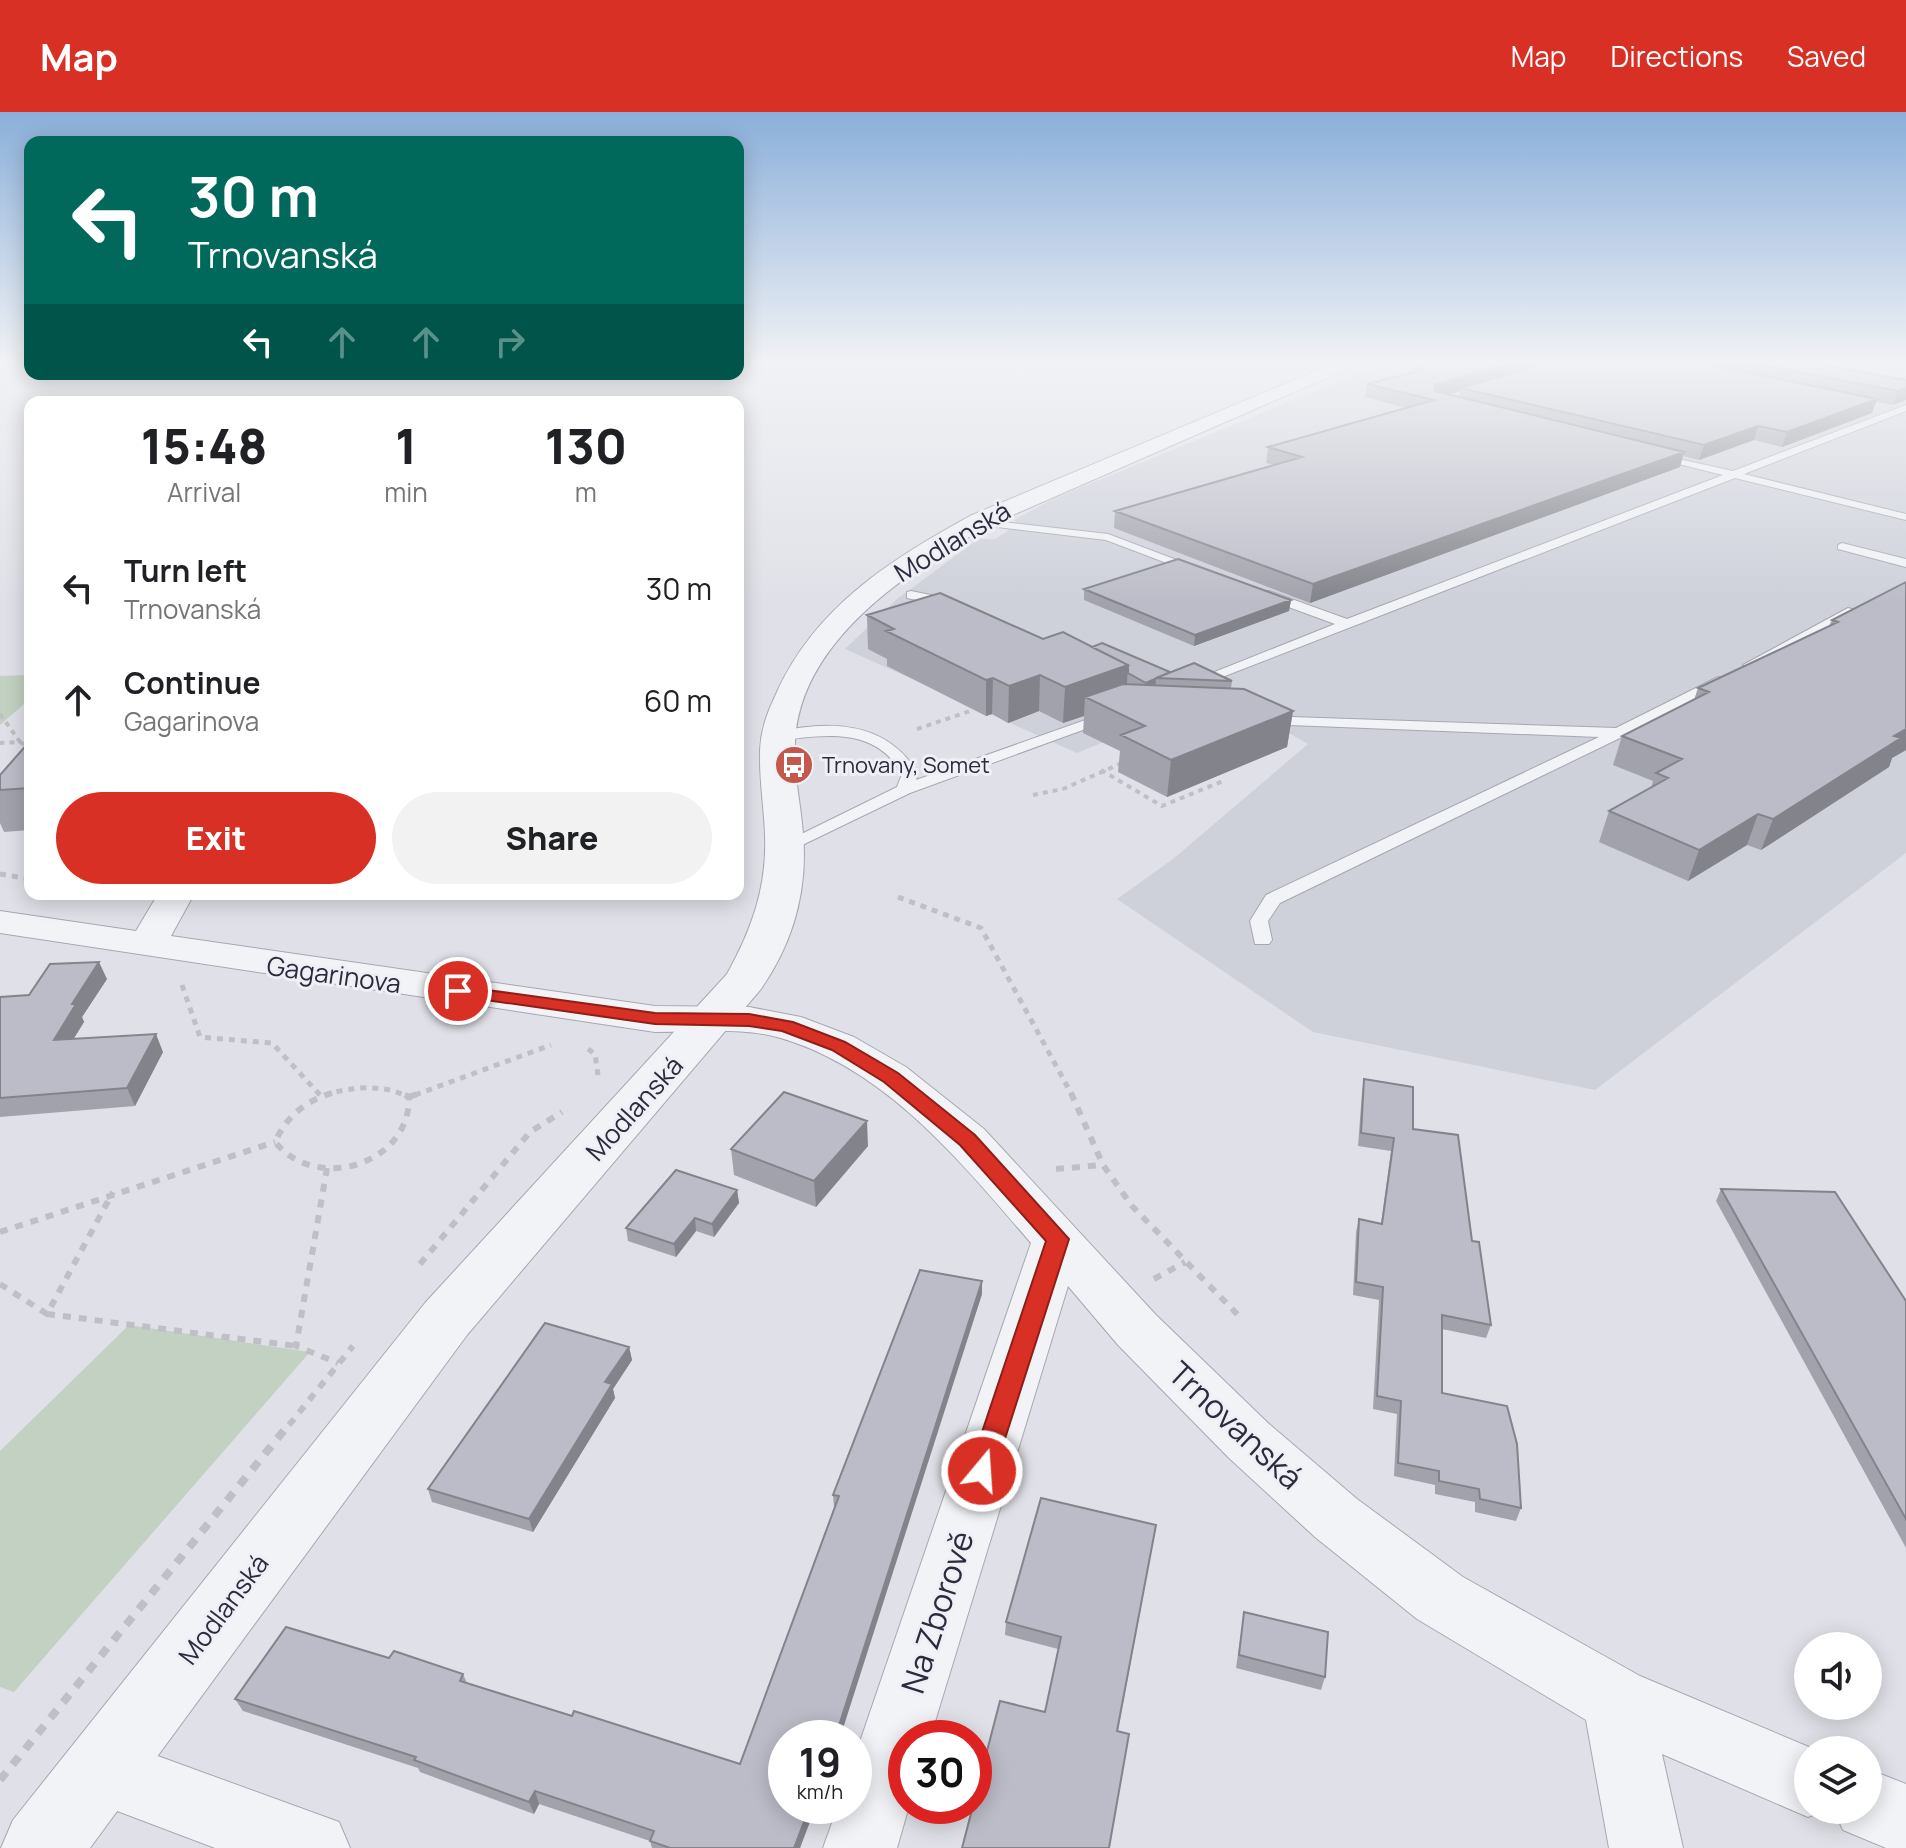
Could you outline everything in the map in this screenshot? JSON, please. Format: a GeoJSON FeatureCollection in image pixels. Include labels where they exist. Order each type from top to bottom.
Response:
{"type":"FeatureCollection","features":[{"type":"Feature","properties":{"kind":"street","name":"Modlanská"},"geometry":{"type":"LineString","coordinates":[[41,1848],[446,1319],[714,1019],[745,980],[767,942],[783,901],[786,846],[777,762],[778,736],[798,674],[812,649],[880,584],[976,522],[1167,441]]}},
{"type":"Feature","properties":{"kind":"street"},"geometry":{"type":"LineString","coordinates":[[146,946],[173,900]]}},
{"type":"Feature","properties":{"kind":"street","name":"Gagarinova"},"geometry":{"type":"LineString","coordinates":[[0,922],[581,1009],[655,1019],[714,1019]]}},
{"type":"Feature","properties":{"kind":"street","name":"Trnovanská"},"geometry":{"type":"LineString","coordinates":[[714,1019],[786,1026],[839,1046],[891,1077],[968,1140],[1137,1330],[1249,1441],[1336,1518],[1440,1598],[1616,1700],[1794,1776]]}},
{"type":"Feature","properties":{"kind":"street","name":"Na Zborově"},"geometry":{"type":"LineString","coordinates":[[860,1848],[1057,1239]]}},
{"type":"Feature","properties":{"kind":"street"},"geometry":{"type":"LineString","coordinates":[[1616,1700],[1646,1848]]}},
{"type":"Feature","properties":{"kind":"street"},"geometry":{"type":"LineString","coordinates":[[100,1770],[313,1848]]}},
{"type":"Feature","properties":{"kind":"street"},"geometry":{"type":"LineString","coordinates":[[1882,1811],[1906,1820]]}},
{"type":"Feature","properties":{"kind":"lane"},"geometry":{"type":"LineString","coordinates":[[1174,691],[1823,441]]}},
{"type":"Feature","properties":{"kind":"lane"},"geometry":{"type":"LineString","coordinates":[[1646,452],[1906,517]]}},
{"type":"Feature","properties":{"kind":"lane"},"geometry":{"type":"LineString","coordinates":[[976,522],[1108,537],[1213,575]]}},
{"type":"Feature","properties":{"kind":"lane"},"geometry":{"type":"LineString","coordinates":[[1842,547],[1906,563]]}},
{"type":"Feature","properties":{"kind":"lane"},"geometry":{"type":"LineString","coordinates":[[1258,592],[1347,624]]}},
{"type":"Feature","properties":{"kind":"lane"},"geometry":{"type":"LineString","coordinates":[[911,595],[960,605]]}},
{"type":"Feature","properties":{"kind":"lane"},"geometry":{"type":"LineString","coordinates":[[1262,940],[1259,921],[1273,899],[1619,733],[1865,605]]}},
{"type":"Feature","properties":{"kind":"lane"},"geometry":{"type":"LineString","coordinates":[[786,846],[904,790],[1117,713]]}},
{"type":"Feature","properties":{"kind":"lane"},"geometry":{"type":"LineString","coordinates":[[1243,718],[1619,733]]}},
{"type":"Feature","properties":{"kind":"lane"},"geometry":{"type":"LineString","coordinates":[[778,736],[835,731],[869,735],[890,743],[903,757],[910,774],[904,790]]}},
{"type":"Feature","properties":{"kind":"path"},"geometry":{"type":"LineString","coordinates":[[917,729],[973,710]]}},
{"type":"Feature","properties":{"kind":"path"},"geometry":{"type":"LineString","coordinates":[[0,714],[24,744]]}},
{"type":"Feature","properties":{"kind":"path"},"geometry":{"type":"LineString","coordinates":[[0,743],[24,742]]}},
{"type":"Feature","properties":{"kind":"path"},"geometry":{"type":"LineString","coordinates":[[1033,795],[1063,789],[1101,770],[1128,761]]}},
{"type":"Feature","properties":{"kind":"path"},"geometry":{"type":"LineString","coordinates":[[1101,770],[1162,806],[1223,781]]}},
{"type":"Feature","properties":{"kind":"path"},"geometry":{"type":"LineString","coordinates":[[0,874],[24,878]]}},
{"type":"Feature","properties":{"kind":"path"},"geometry":{"type":"LineString","coordinates":[[898,897],[981,928],[1081,1111],[1103,1165],[1132,1206],[1239,1316]]}},
{"type":"Feature","properties":{"kind":"path"},"geometry":{"type":"LineString","coordinates":[[211,956],[182,984],[200,1037],[272,1043],[320,1095]]}},
{"type":"Feature","properties":{"kind":"path"},"geometry":{"type":"LineString","coordinates":[[409,1097],[411,1123],[399,1139],[382,1153],[359,1162],[308,1168],[292,1163],[280,1154],[275,1142],[280,1126],[301,1106],[320,1095],[358,1088],[394,1090],[409,1097],[551,1045],[581,1009]]}},
{"type":"Feature","properties":{"kind":"path"},"geometry":{"type":"LineString","coordinates":[[0,1232],[113,1192],[275,1142]]}},
{"type":"Feature","properties":{"kind":"path"},"geometry":{"type":"LineString","coordinates":[[1042,1170],[1103,1165]]}},
{"type":"Feature","properties":{"kind":"path"},"geometry":{"type":"LineString","coordinates":[[296,1346],[327,1168]]}},
{"type":"Feature","properties":{"kind":"path"},"geometry":{"type":"LineString","coordinates":[[47,1314],[113,1192]]}},
{"type":"Feature","properties":{"kind":"path"},"geometry":{"type":"LineString","coordinates":[[1150,1281],[1185,1262]]}},
{"type":"Feature","properties":{"kind":"path"},"geometry":{"type":"LineString","coordinates":[[0,1284],[47,1314],[296,1346],[338,1363]]}},
{"type":"Feature","properties":{"kind":"shaded area"},"geometry":{"type":"Polygon","coordinates":[[[1194,441],[1906,441],[1906,853],[1595,1090],[1313,1032],[1117,899],[1173,859],[1308,744],[1270,722],[1156,721],[1077,753],[845,649],[897,599],[978,539],[995,539],[1018,524],[1014,520],[1055,498],[1194,441]]]}},
{"type":"Feature","properties":{"kind":"green space"},"geometry":{"type":"Polygon","coordinates":[[[24,675],[24,704],[0,725],[0,676],[24,675]]]}},
{"type":"Feature","properties":{"kind":"green space"},"geometry":{"type":"Polygon","coordinates":[[[129,1325],[310,1352],[14,1692],[0,1687],[0,1451],[129,1325]]]}},
{"type":"Feature","properties":{"kind":"building"},"geometry":{"type":"Polygon","coordinates":[[[1289,441],[1639,441],[1684,452],[1313,584],[1115,511],[1302,457],[1268,447],[1289,441]]]}},
{"type":"Feature","properties":{"kind":"building"},"geometry":{"type":"Polygon","coordinates":[[[1687,441],[1715,441],[1704,445],[1687,441]]]}},
{"type":"Feature","properties":{"kind":"building"},"geometry":{"type":"Polygon","coordinates":[[[1178,559],[1291,600],[1195,635],[1084,589],[1178,559]]]}},
{"type":"Feature","properties":{"kind":"building"},"geometry":{"type":"Polygon","coordinates":[[[1906,582],[1906,729],[1894,736],[1901,738],[1773,819],[1758,814],[1699,850],[1609,811],[1668,778],[1656,773],[1682,759],[1622,736],[1709,692],[1698,688],[1838,622],[1832,620],[1906,582]]]}},
{"type":"Feature","properties":{"kind":"building"},"geometry":{"type":"Polygon","coordinates":[[[940,593],[1043,639],[1063,632],[1128,665],[1065,687],[1040,675],[1009,686],[993,678],[986,680],[886,631],[894,629],[867,615],[940,593]]]}},
{"type":"Feature","properties":{"kind":"building"},"geometry":{"type":"Polygon","coordinates":[[[1102,643],[1170,672],[1146,683],[1128,673],[1128,665],[1092,647],[1102,643]]]}},
{"type":"Feature","properties":{"kind":"building"},"geometry":{"type":"Polygon","coordinates":[[[1194,663],[1232,681],[1156,678],[1194,663]]]}},
{"type":"Feature","properties":{"kind":"building"},"geometry":{"type":"Polygon","coordinates":[[[1123,684],[1244,689],[1293,711],[1171,760],[1121,735],[1145,726],[1085,697],[1123,684]]]}},
{"type":"Feature","properties":{"kind":"building"},"geometry":{"type":"Polygon","coordinates":[[[24,748],[24,788],[0,790],[0,775],[24,748]]]}},
{"type":"Feature","properties":{"kind":"building"},"geometry":{"type":"Polygon","coordinates":[[[99,962],[54,1040],[156,1034],[127,1088],[0,1098],[0,997],[29,995],[50,964],[99,962]]]}},
{"type":"Feature","properties":{"kind":"building"},"geometry":{"type":"Polygon","coordinates":[[[1364,1079],[1413,1087],[1413,1129],[1458,1135],[1472,1241],[1479,1242],[1491,1325],[1442,1315],[1442,1393],[1507,1406],[1517,1444],[1521,1508],[1480,1499],[1479,1489],[1439,1481],[1439,1471],[1398,1463],[1401,1401],[1377,1396],[1383,1287],[1356,1282],[1359,1219],[1382,1224],[1394,1138],[1361,1133],[1364,1079]]]}},
{"type":"Feature","properties":{"kind":"building"},"geometry":{"type":"Polygon","coordinates":[[[784,1092],[867,1121],[814,1181],[731,1149],[784,1092]]]}},
{"type":"Feature","properties":{"kind":"building"},"geometry":{"type":"Polygon","coordinates":[[[676,1170],[737,1190],[712,1224],[695,1218],[674,1244],[626,1228],[676,1170]]]}},
{"type":"Feature","properties":{"kind":"building"},"geometry":{"type":"Polygon","coordinates":[[[1721,1189],[1835,1192],[1906,1301],[1906,1519],[1721,1189]]]}},
{"type":"Feature","properties":{"kind":"building"},"geometry":{"type":"Polygon","coordinates":[[[920,1270],[982,1281],[841,1720],[768,1720],[768,1824],[803,1824],[794,1848],[670,1848],[650,1841],[654,1831],[535,1791],[529,1802],[414,1760],[416,1757],[235,1699],[286,1627],[389,1658],[394,1651],[463,1674],[460,1681],[572,1716],[574,1711],[740,1764],[839,1496],[833,1495],[920,1270]]]}},
{"type":"Feature","properties":{"kind":"building"},"geometry":{"type":"Polygon","coordinates":[[[545,1323],[629,1347],[605,1382],[612,1384],[529,1519],[428,1489],[545,1323]]]}},
{"type":"Feature","properties":{"kind":"building"},"geometry":{"type":"Polygon","coordinates":[[[1041,1498],[1156,1525],[1117,1731],[1129,1734],[1109,1848],[962,1848],[968,1824],[992,1824],[992,1732],[1000,1701],[1045,1712],[1061,1637],[1006,1622],[1041,1498]]]}},
{"type":"Feature","properties":{"kind":"building"},"geometry":{"type":"Polygon","coordinates":[[[1244,1612],[1328,1632],[1325,1677],[1239,1655],[1244,1612]]]}},
{"type":"Feature","properties":{"kind":"place","name":"Trnovany, Somet"},"geometry":{"type":"Point","coordinates":[794,765]}},
{"type":"Feature","properties":{"kind":"route"},"geometry":{"type":"LineString","coordinates":[[458,991],[655,1019],[749,1020],[786,1026],[839,1046],[891,1077],[968,1140],[1057,1239],[982,1471]]}}]}
